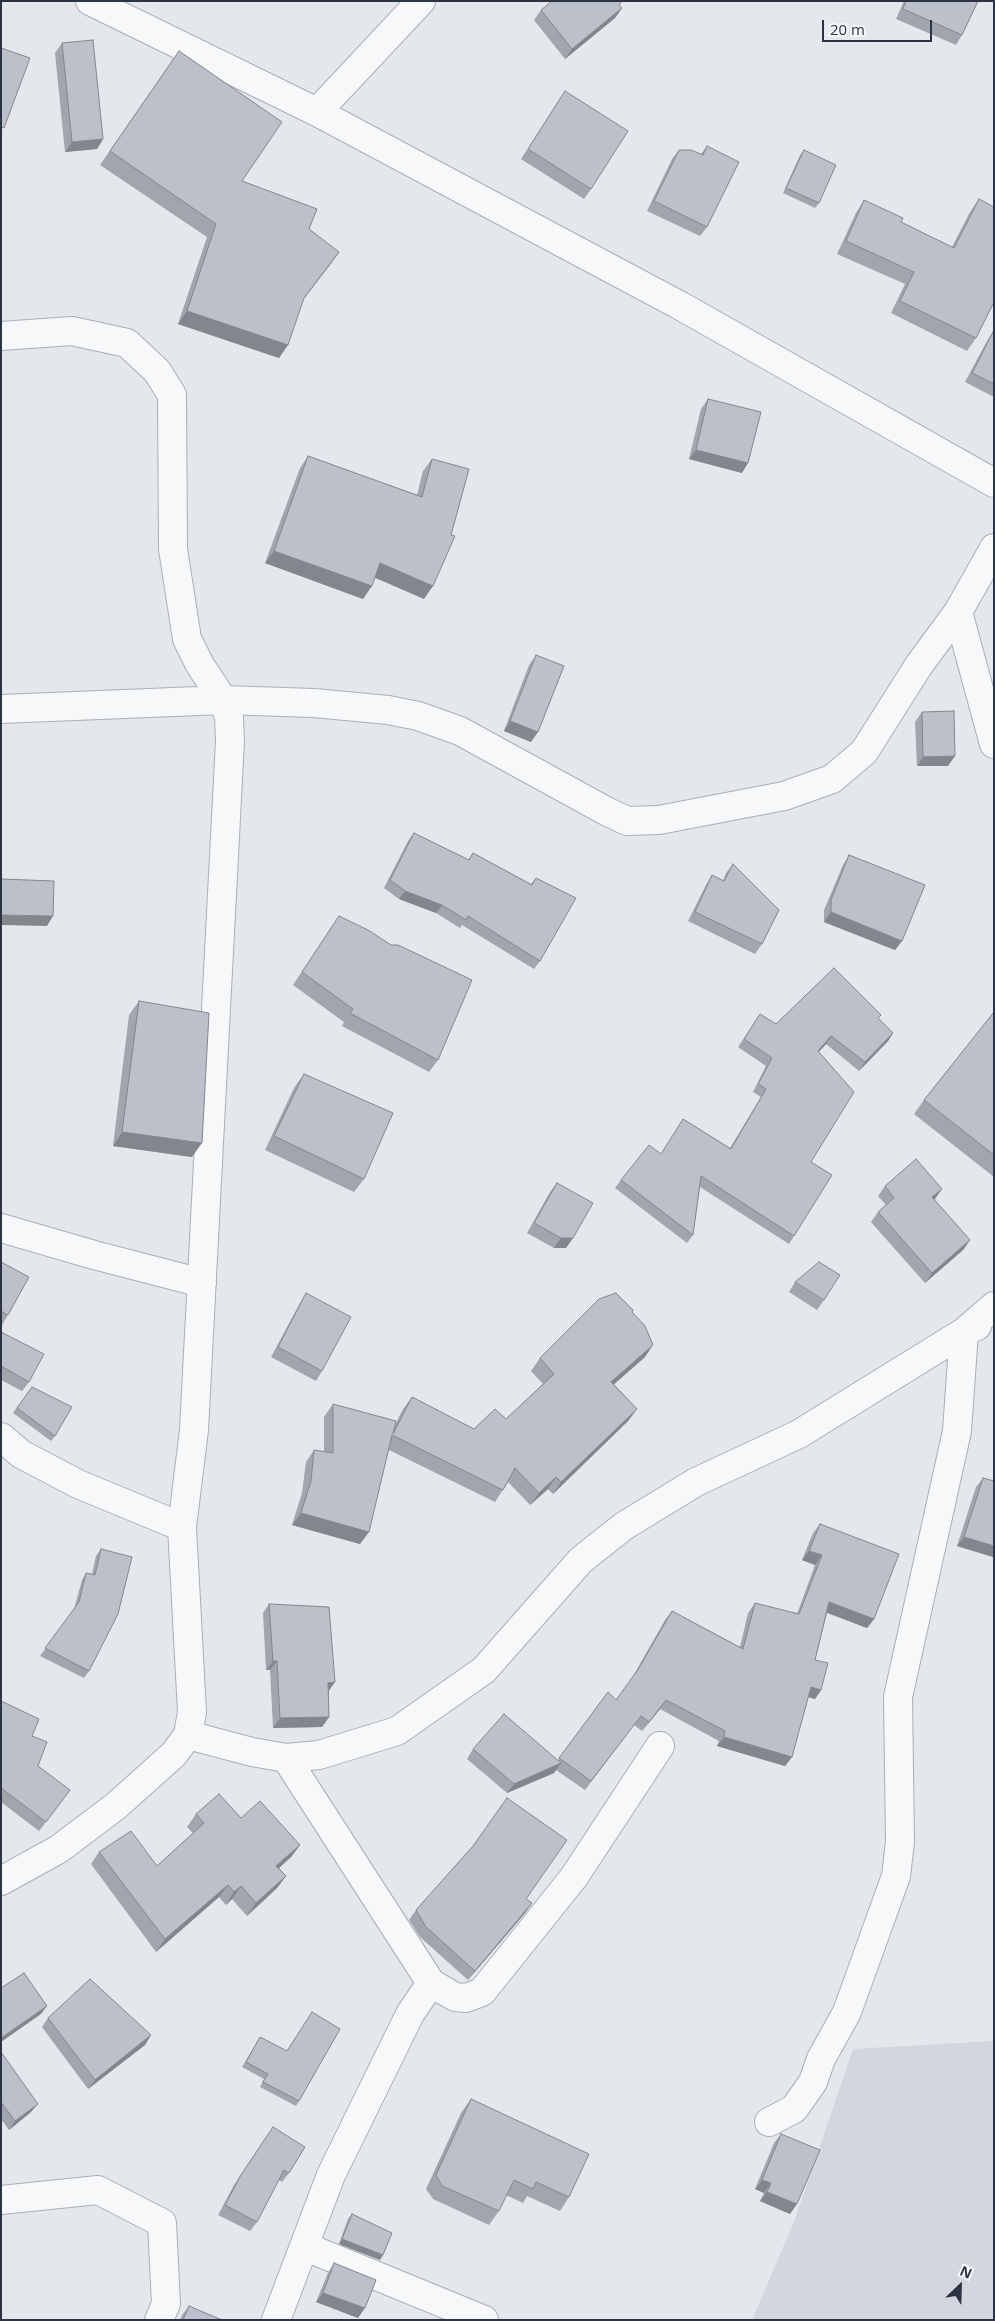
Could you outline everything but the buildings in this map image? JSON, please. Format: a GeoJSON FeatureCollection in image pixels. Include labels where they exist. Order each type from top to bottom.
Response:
{"type":"FeatureCollection","features":[{"type":"Feature","properties":{"kind":"street"},"geometry":{"type":"LineString","coordinates":[[90,1],[317,112],[679,305],[994,483]]}},
{"type":"Feature","properties":{"kind":"street"},"geometry":{"type":"LineString","coordinates":[[317,112],[421,1]]}},
{"type":"Feature","properties":{"kind":"street"},"geometry":{"type":"LineString","coordinates":[[1,336],[72,331],[127,343],[157,371],[172,394],[173,549],[186,639],[200,665],[223,700],[229,717],[230,741],[194,1430],[182,1527],[192,1712],[188,1735],[174,1754],[116,1806],[59,1849],[1,1880]]}},
{"type":"Feature","properties":{"kind":"street"},"geometry":{"type":"LineString","coordinates":[[1,709],[223,700],[314,703],[388,710],[418,716],[460,731],[606,811],[628,821],[659,820],[784,796],[832,779],[864,752],[919,665],[958,612],[994,548]]}},
{"type":"Feature","properties":{"kind":"street"},"geometry":{"type":"LineString","coordinates":[[958,612],[994,744]]}},
{"type":"Feature","properties":{"kind":"street"},"geometry":{"type":"LineString","coordinates":[[1,1228],[202,1283]]}},
{"type":"Feature","properties":{"kind":"street"},"geometry":{"type":"LineString","coordinates":[[769,2122],[794,2109],[813,2082],[821,2059],[847,2012],[896,1876],[900,1842],[898,1697],[957,1431],[964,1332],[994,1306]]}},
{"type":"Feature","properties":{"kind":"street"},"geometry":{"type":"LineString","coordinates":[[188,1735],[252,1752],[286,1758],[319,1755],[396,1731],[484,1670],[581,1560],[624,1526],[696,1482],[799,1434],[964,1332],[994,1318]]}},
{"type":"Feature","properties":{"kind":"street"},"geometry":{"type":"LineString","coordinates":[[1,1437],[21,1454],[78,1484],[182,1527]]}},
{"type":"Feature","properties":{"kind":"street"},"geometry":{"type":"LineString","coordinates":[[286,1758],[431,1983],[455,1997],[466,1998],[482,1992],[574,1877],[660,1746]]}},
{"type":"Feature","properties":{"kind":"street"},"geometry":{"type":"LineString","coordinates":[[276,2320],[306,2247],[332,2175],[410,2014],[431,1983]]}},
{"type":"Feature","properties":{"kind":"street"},"geometry":{"type":"LineString","coordinates":[[1,2200],[98,2190],[162,2223],[166,2304],[159,2320]]}},
{"type":"Feature","properties":{"kind":"street"},"geometry":{"type":"LineString","coordinates":[[306,2247],[484,2320]]}},
{"type":"Feature","properties":{"kind":"shaded area"},"geometry":{"type":"Polygon","coordinates":[[[994,2041],[994,2320],[752,2320],[795,2219],[853,2049],[994,2041]]]}}]}
